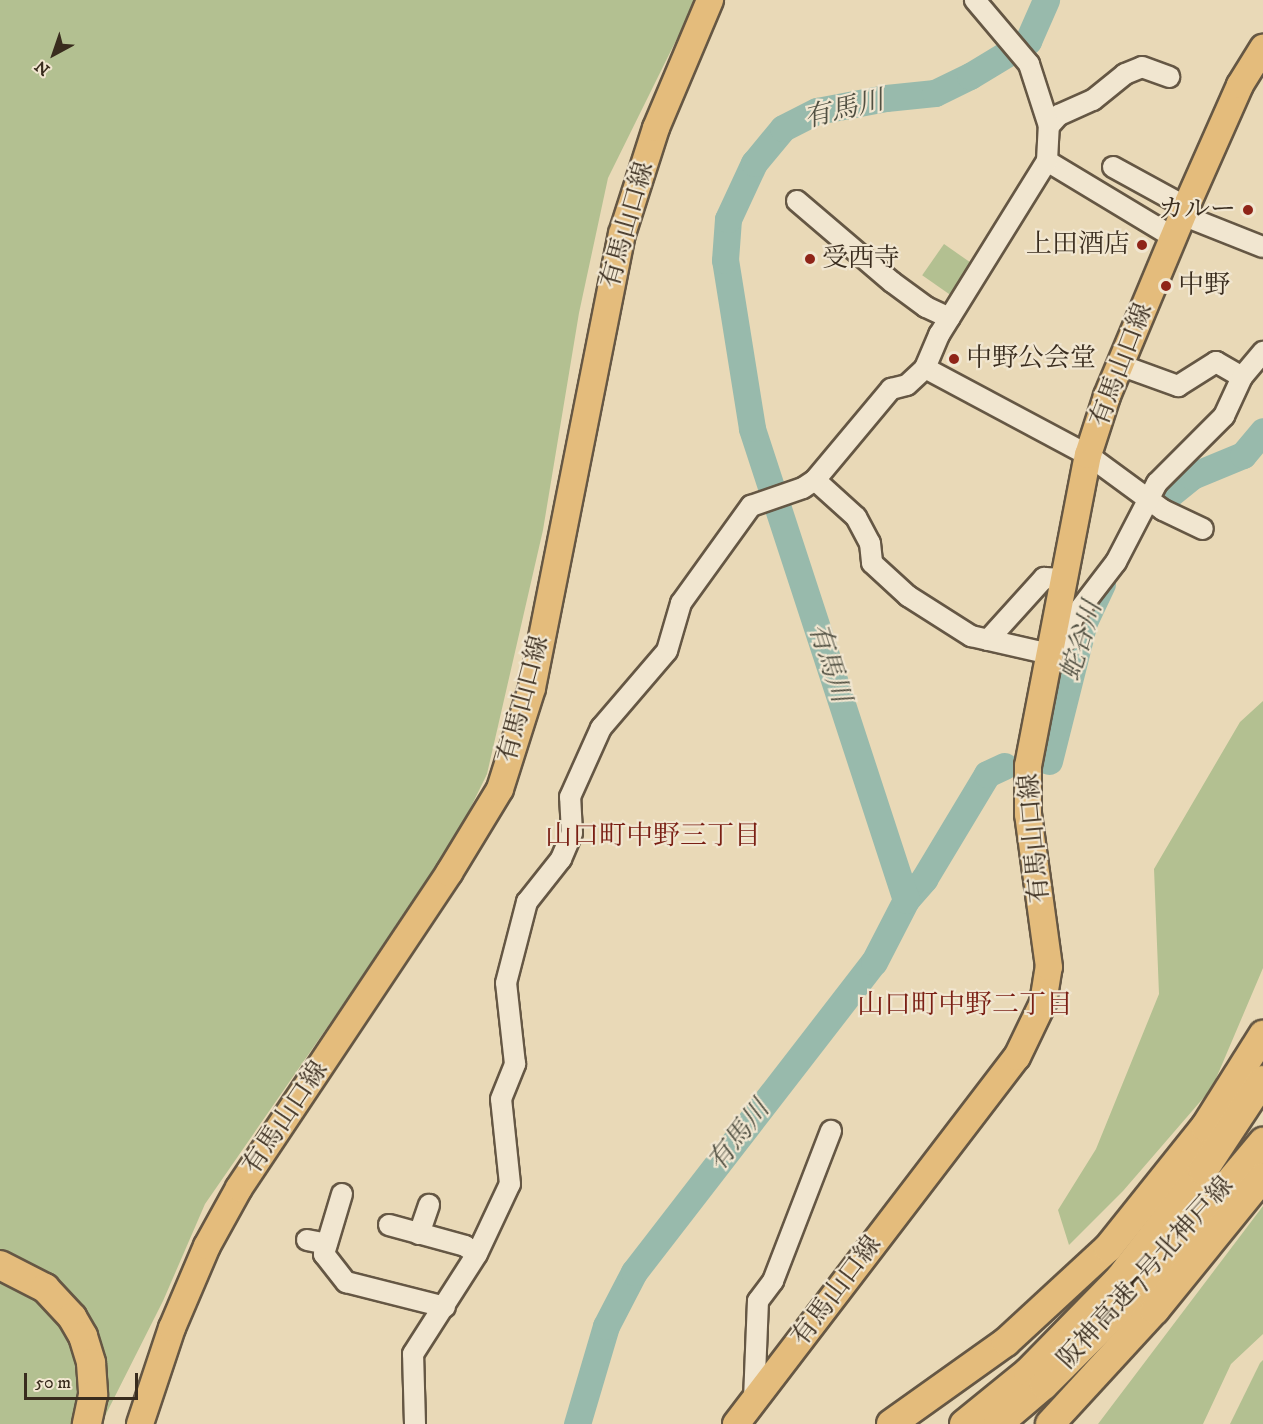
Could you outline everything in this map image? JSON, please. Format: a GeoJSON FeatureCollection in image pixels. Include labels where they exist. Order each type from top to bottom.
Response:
{"type":"FeatureCollection","features":[{"type":"Feature","properties":{"kind":"highway"},"geometry":{"type":"LineString","coordinates":[[891,1424],[1006,1342],[1108,1248],[1205,1127],[1263,1035]]}},
{"type":"Feature","properties":{"kind":"highway","name":"阪神高速7号北神戸線"},"geometry":{"type":"LineString","coordinates":[[964,1424],[1028,1372],[1120,1278],[1203,1171],[1263,1080]]}},
{"type":"Feature","properties":{"kind":"highway","name":"阪神高速7号北神戸線"},"geometry":{"type":"LineString","coordinates":[[998,1424],[1044,1385],[1140,1289],[1263,1142]]}},
{"type":"Feature","properties":{"kind":"highway"},"geometry":{"type":"LineString","coordinates":[[1050,1424],[1155,1310],[1263,1177]]}},
{"type":"Feature","properties":{"kind":"highway"},"geometry":{"type":"LineString","coordinates":[[0,1265],[45,1288],[78,1326],[91,1362],[93,1395],[87,1424]]}},
{"type":"Feature","properties":{"kind":"highway"},"geometry":{"type":"LineString","coordinates":[[0,1280],[37,1300],[65,1334],[77,1376],[71,1424]]}},
{"type":"Feature","properties":{"kind":"main road","name":"有馬山口線"},"geometry":{"type":"LineString","coordinates":[[140,1424],[172,1328],[207,1246],[239,1188],[449,873],[500,789],[532,688],[622,234],[656,128],[710,0]]}},
{"type":"Feature","properties":{"kind":"main road","name":"有馬山口線"},"geometry":{"type":"LineString","coordinates":[[736,1424],[1017,1057],[1043,1002],[1049,967],[1028,814],[1028,766],[1088,455],[1120,365],[1180,220],[1240,85],[1263,48]]}},
{"type":"Feature","properties":{"kind":"main road","name":"有馬山口線"},"geometry":{"type":"LineString","coordinates":[[149,1424],[172,1328]]}},
{"type":"Feature","properties":{"kind":"street"},"geometry":{"type":"LineString","coordinates":[[415,1424],[413,1354],[477,1254],[510,1184],[501,1100],[515,1064],[506,983],[527,902],[561,859],[572,832],[570,797],[602,728],[667,651],[681,603],[752,506],[809,484],[891,389],[907,385],[925,368],[950,318],[1047,161],[1049,126],[1024,59],[975,0]]}},
{"type":"Feature","properties":{"kind":"street"},"geometry":{"type":"LineString","coordinates":[[1049,126],[1059,115],[1093,100],[1125,74],[1142,67],[1169,77]]}},
{"type":"Feature","properties":{"kind":"street"},"geometry":{"type":"LineString","coordinates":[[1047,161],[1180,220],[1263,247]]}},
{"type":"Feature","properties":{"kind":"street"},"geometry":{"type":"LineString","coordinates":[[1113,167],[1180,220]]}},
{"type":"Feature","properties":{"kind":"street"},"geometry":{"type":"LineString","coordinates":[[797,201],[892,282],[926,307],[950,318]]}},
{"type":"Feature","properties":{"kind":"street"},"geometry":{"type":"LineString","coordinates":[[809,484],[856,517],[870,543],[872,563],[908,596],[971,636],[1051,647],[1065,640],[1073,618],[1116,562],[1157,483],[1224,416],[1242,377],[1263,352]]}},
{"type":"Feature","properties":{"kind":"street"},"geometry":{"type":"LineString","coordinates":[[1120,365],[1178,386],[1216,362],[1242,377]]}},
{"type":"Feature","properties":{"kind":"street"},"geometry":{"type":"LineString","coordinates":[[925,368],[1088,455],[1151,498],[1169,514],[1203,529]]}},
{"type":"Feature","properties":{"kind":"street"},"geometry":{"type":"LineString","coordinates":[[988,640],[1044,578],[1065,579]]}},
{"type":"Feature","properties":{"kind":"street"},"geometry":{"type":"LineString","coordinates":[[754,1400],[756,1309],[773,1281],[791,1214],[831,1131]]}},
{"type":"Feature","properties":{"kind":"street"},"geometry":{"type":"LineString","coordinates":[[342,1194],[324,1254],[346,1282],[445,1307]]}},
{"type":"Feature","properties":{"kind":"street"},"geometry":{"type":"LineString","coordinates":[[419,1234],[429,1205]]}},
{"type":"Feature","properties":{"kind":"street"},"geometry":{"type":"LineString","coordinates":[[389,1225],[465,1246],[477,1254]]}},
{"type":"Feature","properties":{"kind":"street"},"geometry":{"type":"LineString","coordinates":[[307,1240],[327,1244]]}},
{"type":"Feature","properties":{"kind":"green space"},"geometry":{"type":"Polygon","coordinates":[[[0,0],[696,0],[608,178],[579,313],[543,530],[487,774],[428,895],[346,1000],[205,1204],[163,1301],[101,1424],[0,1424],[0,0]]]}},
{"type":"Feature","properties":{"kind":"green space"},"geometry":{"type":"Polygon","coordinates":[[[944,244],[975,266],[953,297],[922,275],[944,244]]]}},
{"type":"Feature","properties":{"kind":"green space"},"geometry":{"type":"Polygon","coordinates":[[[1263,701],[1263,968],[1212,1088],[1123,1191],[1069,1245],[1058,1210],[1096,1149],[1159,994],[1154,869],[1240,722],[1263,701]]]}},
{"type":"Feature","properties":{"kind":"green space"},"geometry":{"type":"Polygon","coordinates":[[[1263,1206],[1263,1334],[1231,1364],[1203,1424],[1098,1424],[1263,1206]]]}},
{"type":"Feature","properties":{"kind":"green space"},"geometry":{"type":"Polygon","coordinates":[[[1263,1360],[1263,1424],[1230,1424],[1260,1363],[1263,1360]]]}},
{"type":"Feature","properties":{"kind":"waterway","name":"有馬川"},"geometry":{"type":"LineString","coordinates":[[577,1424],[606,1326],[634,1272],[874,962],[906,900],[752,428],[725,260],[728,219],[754,163],[783,128],[817,111],[886,98],[935,93],[970,76],[1028,41],[1046,0]]}},
{"type":"Feature","properties":{"kind":"waterway","name":"蛇谷川"},"geometry":{"type":"LineString","coordinates":[[1165,498],[1192,476],[1243,455],[1263,431]]}},
{"type":"Feature","properties":{"kind":"waterway","name":"蛇谷川"},"geometry":{"type":"LineString","coordinates":[[1049,761],[1084,622],[1102,584]]}},
{"type":"Feature","properties":{"kind":"waterway","name":"蛇谷川"},"geometry":{"type":"LineString","coordinates":[[906,900],[924,879],[987,774],[1004,766]]}},
{"type":"Feature","properties":{"kind":"place","name":"カルー"},"geometry":{"type":"Point","coordinates":[1248,210]}},
{"type":"Feature","properties":{"kind":"place","name":"上田酒店"},"geometry":{"type":"Point","coordinates":[1142,245]}},
{"type":"Feature","properties":{"kind":"place","name":"受西寺"},"geometry":{"type":"Point","coordinates":[810,259]}},
{"type":"Feature","properties":{"kind":"place","name":"中野"},"geometry":{"type":"Point","coordinates":[1166,286]}},
{"type":"Feature","properties":{"kind":"place","name":"中野公会堂"},"geometry":{"type":"Point","coordinates":[954,359]}},
{"type":"Feature","properties":{"kind":"district","name":"山口町中野三丁目"},"geometry":{"type":"Point","coordinates":[653,837]}},
{"type":"Feature","properties":{"kind":"district","name":"山口町中野二丁目"},"geometry":{"type":"Point","coordinates":[965,1006]}}]}
